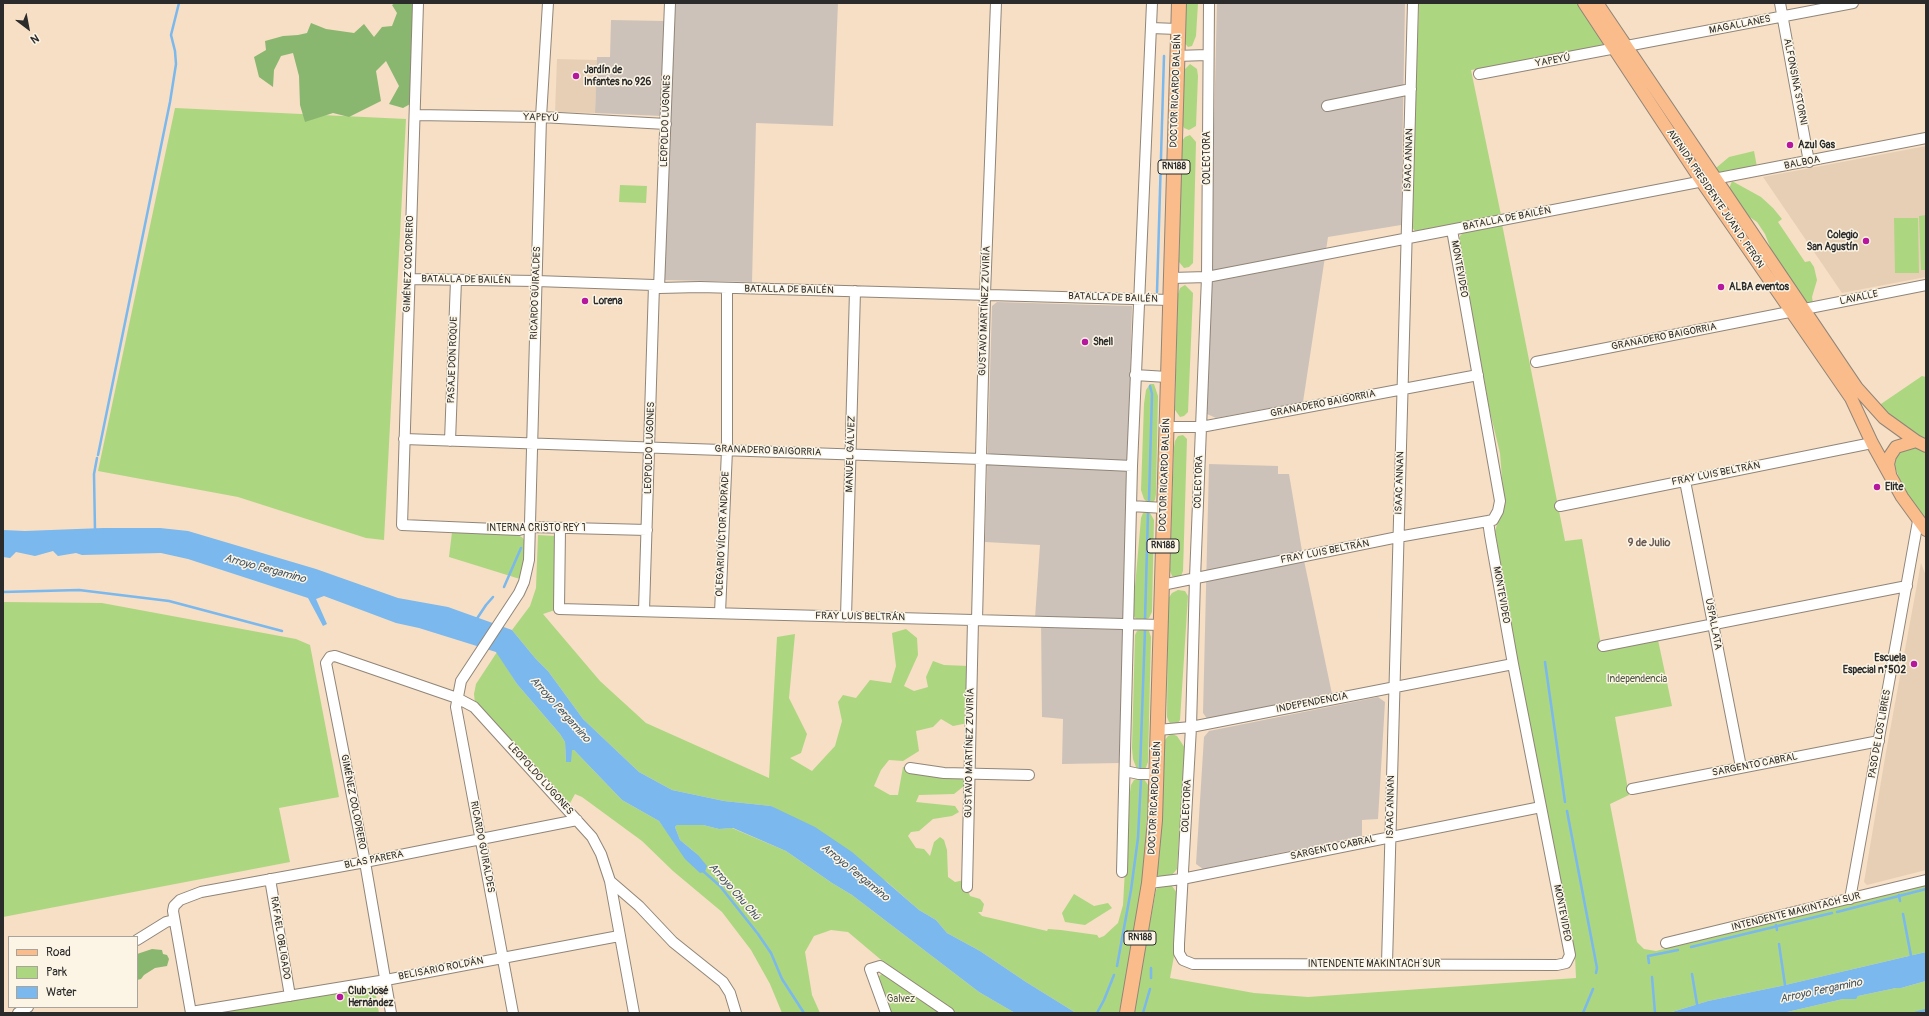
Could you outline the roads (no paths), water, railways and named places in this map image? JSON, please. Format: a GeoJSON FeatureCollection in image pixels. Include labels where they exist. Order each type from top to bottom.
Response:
{"type":"FeatureCollection","features":[{"type":"Feature","properties":{"kind":"highway","name":"DOCTOR RICARDO BALBÍN"},"geometry":{"type":"LineString","coordinates":[[1127,1013],[1149,883],[1154,841],[1167,427],[1167,377],[1171,278],[1176,56],[1179,3]]}},
{"type":"Feature","properties":{"kind":"main road","name":"AVENIDA PRESIDENTE JUAN D. PERÓN"},"geometry":{"type":"LineString","coordinates":[[1584,3],[1621,48],[1715,180],[1857,388],[1892,424],[1921,444]]}},
{"type":"Feature","properties":{"kind":"main road","name":"AVENIDA PRESIDENTE JUAN D. PERÓN"},"geometry":{"type":"LineString","coordinates":[[1597,3],[1621,48],[1702,182],[1851,398],[1891,479],[1922,526]]}},
{"type":"Feature","properties":{"kind":"main road","name":"AVENIDA PRESIDENTE JUAN D. PERÓN"},"geometry":{"type":"LineString","coordinates":[[1891,479],[1888,464],[1890,456],[1896,447],[1921,444]]}},
{"type":"Feature","properties":{"kind":"street","name":"GIMÉNEZ COLODRERO"},"geometry":{"type":"LineString","coordinates":[[402,524],[418,3]]}},
{"type":"Feature","properties":{"kind":"street","name":"RICARDO GÜIRALDES"},"geometry":{"type":"LineString","coordinates":[[513,1013],[456,707],[461,681],[520,593],[529,560],[541,117],[548,3]]}},
{"type":"Feature","properties":{"kind":"street","name":"LEOPOLDO LUGONES"},"geometry":{"type":"LineString","coordinates":[[644,611],[670,3]]}},
{"type":"Feature","properties":{"kind":"street","name":"GUSTAVO MARTÍNEZ ZUVIRÍA"},"geometry":{"type":"LineString","coordinates":[[967,887],[969,773],[996,3]]}},
{"type":"Feature","properties":{"kind":"street"},"geometry":{"type":"LineString","coordinates":[[1122,872],[1132,466],[1138,298],[1152,3]]}},
{"type":"Feature","properties":{"kind":"street","name":"COLECTORA"},"geometry":{"type":"LineString","coordinates":[[1183,960],[1179,948],[1191,726],[1195,578],[1207,277],[1207,55],[1209,3]]}},
{"type":"Feature","properties":{"kind":"street","name":"ISAAC ANNAN"},"geometry":{"type":"LineString","coordinates":[[1387,964],[1413,3]]}},
{"type":"Feature","properties":{"kind":"street","name":"ALFONSINA STORNI"},"geometry":{"type":"LineString","coordinates":[[1780,3],[1810,162]]}},
{"type":"Feature","properties":{"kind":"street","name":"MAGALLANES"},"geometry":{"type":"LineString","coordinates":[[1621,48],[1853,3]]}},
{"type":"Feature","properties":{"kind":"street"},"geometry":{"type":"LineString","coordinates":[[1151,28],[1177,28]]}},
{"type":"Feature","properties":{"kind":"street","name":"YAPEYÚ"},"geometry":{"type":"LineString","coordinates":[[1479,74],[1621,48]]}},
{"type":"Feature","properties":{"kind":"street"},"geometry":{"type":"LineString","coordinates":[[1176,56],[1207,55]]}},
{"type":"Feature","properties":{"kind":"street"},"geometry":{"type":"LineString","coordinates":[[1327,106],[1411,89]]}},
{"type":"Feature","properties":{"kind":"street","name":"YAPEYÚ"},"geometry":{"type":"LineString","coordinates":[[415,115],[541,117],[666,124]]}},
{"type":"Feature","properties":{"kind":"street","name":"BALBOA"},"geometry":{"type":"LineString","coordinates":[[1702,182],[1926,138]]}},
{"type":"Feature","properties":{"kind":"street","name":"BATALLA DE BAILÉN"},"geometry":{"type":"LineString","coordinates":[[1171,278],[1207,277],[1702,182]]}},
{"type":"Feature","properties":{"kind":"street","name":"MONTEVIDEO"},"geometry":{"type":"LineString","coordinates":[[1452,230],[1500,501],[1498,511],[1493,520],[1488,521],[1513,664],[1570,954],[1566,963]]}},
{"type":"Feature","properties":{"kind":"street","name":"BATALLA DE BAILÉN"},"geometry":{"type":"LineString","coordinates":[[409,279],[536,281],[657,286],[1170,300]]}},
{"type":"Feature","properties":{"kind":"street","name":"PASAJE DON ROQUE"},"geometry":{"type":"LineString","coordinates":[[450,441],[456,280]]}},
{"type":"Feature","properties":{"kind":"street","name":"LAVALLE"},"geometry":{"type":"LineString","coordinates":[[1791,312],[1926,285]]}},
{"type":"Feature","properties":{"kind":"street","name":"OLEGARIO VÍCTOR ANDRADE"},"geometry":{"type":"LineString","coordinates":[[720,613],[727,450],[727,288]]}},
{"type":"Feature","properties":{"kind":"street","name":"MANUEL GÁLVEZ"},"geometry":{"type":"LineString","coordinates":[[846,617],[855,291]]}},
{"type":"Feature","properties":{"kind":"street","name":"GRANADERO BAIGORRIA"},"geometry":{"type":"LineString","coordinates":[[1536,362],[1791,312]]}},
{"type":"Feature","properties":{"kind":"street","name":"GRANADERO BAIGORRIA"},"geometry":{"type":"LineString","coordinates":[[1167,427],[1201,427],[1478,374]]}},
{"type":"Feature","properties":{"kind":"street"},"geometry":{"type":"LineString","coordinates":[[1136,375],[1167,377]]}},
{"type":"Feature","properties":{"kind":"street","name":"GRANADERO BAIGORRIA"},"geometry":{"type":"LineString","coordinates":[[404,439],[851,454],[1132,466]]}},
{"type":"Feature","properties":{"kind":"street","name":"FRAY LUIS BELTRÁN"},"geometry":{"type":"LineString","coordinates":[[1560,506],[1872,443]]}},
{"type":"Feature","properties":{"kind":"street","name":"USPALLATA"},"geometry":{"type":"LineString","coordinates":[[1685,481],[1740,767]]}},
{"type":"Feature","properties":{"kind":"street"},"geometry":{"type":"LineString","coordinates":[[1131,506],[1164,508]]}},
{"type":"Feature","properties":{"kind":"street","name":"FRAY LUIS BELTRÁN"},"geometry":{"type":"LineString","coordinates":[[1162,585],[1398,537],[1488,521]]}},
{"type":"Feature","properties":{"kind":"street","name":"INTERNA CRISTO REY 1"},"geometry":{"type":"LineString","coordinates":[[402,524],[519,530],[530,527],[647,530]]}},
{"type":"Feature","properties":{"kind":"street","name":"PASO DE LOS LIBRES"},"geometry":{"type":"LineString","coordinates":[[1850,899],[1907,586],[1922,526]]}},
{"type":"Feature","properties":{"kind":"street","name":"FRAY LUIS BELTRÁN"},"geometry":{"type":"LineString","coordinates":[[560,528],[559,609],[1161,626]]}},
{"type":"Feature","properties":{"kind":"street"},"geometry":{"type":"LineString","coordinates":[[1604,646],[1907,586]]}},
{"type":"Feature","properties":{"kind":"street","name":"LEOPOLDO LUGONES"},"geometry":{"type":"LineString","coordinates":[[326,663],[328,659],[335,656],[457,698],[474,707],[592,837],[601,854],[610,881],[634,1013]]}},
{"type":"Feature","properties":{"kind":"street","name":"GIMÉNEZ COLODRERO"},"geometry":{"type":"LineString","coordinates":[[326,663],[365,862],[391,1013]]}},
{"type":"Feature","properties":{"kind":"street","name":"INDEPENDENCIA"},"geometry":{"type":"LineString","coordinates":[[1158,730],[1191,726],[1513,664]]}},
{"type":"Feature","properties":{"kind":"street","name":"SARGENTO CABRAL"},"geometry":{"type":"LineString","coordinates":[[1632,789],[1879,741]]}},
{"type":"Feature","properties":{"kind":"street"},"geometry":{"type":"LineString","coordinates":[[910,768],[944,773],[1029,775]]}},
{"type":"Feature","properties":{"kind":"street"},"geometry":{"type":"LineString","coordinates":[[1124,771],[1140,774],[1156,774]]}},
{"type":"Feature","properties":{"kind":"street","name":"SARGENTO CABRAL"},"geometry":{"type":"LineString","coordinates":[[1149,883],[1182,879],[1541,807]]}},
{"type":"Feature","properties":{"kind":"street","name":"BLAS PARERA"},"geometry":{"type":"LineString","coordinates":[[174,920],[174,906],[180,900],[201,892],[365,862],[577,820]]}},
{"type":"Feature","properties":{"kind":"street","name":"RAFAEL OBLIGADO"},"geometry":{"type":"LineString","coordinates":[[270,879],[290,996]]}},
{"type":"Feature","properties":{"kind":"street","name":"INTENDENTE MAKINTACH SUR"},"geometry":{"type":"LineString","coordinates":[[1666,943],[1926,880]]}},
{"type":"Feature","properties":{"kind":"street"},"geometry":{"type":"LineString","coordinates":[[610,881],[639,906],[673,942],[723,982],[730,993],[736,1013]]}},
{"type":"Feature","properties":{"kind":"street"},"geometry":{"type":"LineString","coordinates":[[138,939],[166,922],[174,920],[191,1012]]}},
{"type":"Feature","properties":{"kind":"street","name":"BELISARIO ROLDÁN"},"geometry":{"type":"LineString","coordinates":[[191,1012],[386,980],[619,936]]}},
{"type":"Feature","properties":{"kind":"street","name":"INTENDENTE MAKINTACH SUR"},"geometry":{"type":"LineString","coordinates":[[1183,960],[1193,964],[1203,965],[1557,965],[1566,963]]}},
{"type":"Feature","properties":{"kind":"street"},"geometry":{"type":"LineString","coordinates":[[886,1013],[870,969],[880,966],[949,1013]]}},
{"type":"Feature","properties":{"kind":"water","name":"Arroyo Pergamino"},"geometry":{"type":"Polygon","coordinates":[[[103,528],[160,528],[188,531],[316,569],[398,598],[448,607],[512,630],[548,671],[583,719],[639,772],[672,790],[724,801],[771,806],[815,827],[852,852],[919,910],[936,920],[947,933],[980,951],[1076,1013],[1015,1013],[979,992],[852,895],[786,851],[733,828],[719,829],[703,825],[677,825],[675,827],[680,840],[698,855],[707,866],[705,872],[700,873],[685,859],[659,821],[622,800],[574,750],[572,750],[571,762],[566,762],[565,742],[560,734],[517,684],[496,652],[419,628],[396,623],[324,596],[316,599],[327,624],[323,626],[308,598],[188,559],[161,553],[82,555],[76,553],[58,556],[53,551],[35,556],[16,552],[10,558],[3,557],[3,530],[25,531],[103,528]]]}},
{"type":"Feature","properties":{"kind":"water","name":"Arroyo Pergamino"},"geometry":{"type":"Polygon","coordinates":[[[1926,952],[1926,981],[1901,988],[1858,996],[1856,999],[1843,999],[1783,1013],[1669,1013],[1708,1001],[1781,986],[1926,952]]]}},
{"type":"Feature","properties":{"kind":"waterway"},"geometry":{"type":"LineString","coordinates":[[98,455],[170,102],[176,64],[175,51],[171,35],[179,3]]}},
{"type":"Feature","properties":{"kind":"waterway"},"geometry":{"type":"LineString","coordinates":[[1157,292],[1164,56]]}},
{"type":"Feature","properties":{"kind":"waterway"},"geometry":{"type":"LineString","coordinates":[[1149,500],[1152,394],[1150,386]]}},
{"type":"Feature","properties":{"kind":"waterway"},"geometry":{"type":"LineString","coordinates":[[95,531],[94,474],[97,458]]}},
{"type":"Feature","properties":{"kind":"waterway"},"geometry":{"type":"LineString","coordinates":[[1145,619],[1148,513]]}},
{"type":"Feature","properties":{"kind":"waterway"},"geometry":{"type":"LineString","coordinates":[[504,587],[521,548]]}},
{"type":"Feature","properties":{"kind":"waterway"},"geometry":{"type":"LineString","coordinates":[[3,592],[79,590],[169,601],[282,631]]}},
{"type":"Feature","properties":{"kind":"waterway"},"geometry":{"type":"LineString","coordinates":[[476,620],[493,597]]}},
{"type":"Feature","properties":{"kind":"waterway"},"geometry":{"type":"LineString","coordinates":[[1140,770],[1145,630]]}},
{"type":"Feature","properties":{"kind":"waterway"},"geometry":{"type":"LineString","coordinates":[[1545,662],[1565,802]]}},
{"type":"Feature","properties":{"kind":"waterway"},"geometry":{"type":"LineString","coordinates":[[1117,966],[1131,890],[1138,838],[1141,779]]}},
{"type":"Feature","properties":{"kind":"waterway"},"geometry":{"type":"LineString","coordinates":[[1567,811],[1597,968],[1596,973]]}},
{"type":"Feature","properties":{"kind":"waterway","name":"Arroyo Chu Chú"},"geometry":{"type":"LineString","coordinates":[[703,871],[720,886],[758,934],[771,953],[782,979],[804,1013]]}},
{"type":"Feature","properties":{"kind":"waterway"},"geometry":{"type":"LineString","coordinates":[[1837,912],[1926,889]]}},
{"type":"Feature","properties":{"kind":"waterway"},"geometry":{"type":"LineString","coordinates":[[1899,895],[1900,901]]}},
{"type":"Feature","properties":{"kind":"waterway"},"geometry":{"type":"LineString","coordinates":[[1691,947],[1832,913]]}},
{"type":"Feature","properties":{"kind":"waterway"},"geometry":{"type":"LineString","coordinates":[[1903,914],[1911,956]]}},
{"type":"Feature","properties":{"kind":"waterway"},"geometry":{"type":"LineString","coordinates":[[1776,925],[1777,930]]}},
{"type":"Feature","properties":{"kind":"waterway"},"geometry":{"type":"LineString","coordinates":[[1779,944],[1785,985]]}},
{"type":"Feature","properties":{"kind":"waterway"},"geometry":{"type":"LineString","coordinates":[[1649,963],[1648,956],[1678,950]]}},
{"type":"Feature","properties":{"kind":"waterway"},"geometry":{"type":"LineString","coordinates":[[1151,968],[1151,978]]}},
{"type":"Feature","properties":{"kind":"waterway"},"geometry":{"type":"LineString","coordinates":[[1692,974],[1697,1004]]}},
{"type":"Feature","properties":{"kind":"waterway"},"geometry":{"type":"LineString","coordinates":[[1097,1013],[1114,975]]}},
{"type":"Feature","properties":{"kind":"waterway"},"geometry":{"type":"LineString","coordinates":[[1652,977],[1655,1013]]}},
{"type":"Feature","properties":{"kind":"waterway"},"geometry":{"type":"LineString","coordinates":[[1143,1013],[1150,989]]}},
{"type":"Feature","properties":{"kind":"waterway"},"geometry":{"type":"LineString","coordinates":[[1583,1013],[1593,989]]}},
{"type":"Feature","properties":{"kind":"waterway"},"geometry":{"type":"LineString","coordinates":[[1915,1013],[1926,1010]]}},
{"type":"Feature","properties":{"kind":"place","name":"Jardín de Infantes nº 926"},"geometry":{"type":"Point","coordinates":[576,76]}},
{"type":"Feature","properties":{"kind":"place","name":"Azul Gas"},"geometry":{"type":"Point","coordinates":[1790,145]}},
{"type":"Feature","properties":{"kind":"place","name":"Colegio San Agustín"},"geometry":{"type":"Point","coordinates":[1866,241]}},
{"type":"Feature","properties":{"kind":"place","name":"ALBA eventos"},"geometry":{"type":"Point","coordinates":[1721,287]}},
{"type":"Feature","properties":{"kind":"place","name":"Lorena"},"geometry":{"type":"Point","coordinates":[585,301]}},
{"type":"Feature","properties":{"kind":"place","name":"Shell"},"geometry":{"type":"Point","coordinates":[1085,342]}},
{"type":"Feature","properties":{"kind":"place","name":"Elite"},"geometry":{"type":"Point","coordinates":[1877,487]}},
{"type":"Feature","properties":{"kind":"place","name":"Escuela Especial n°502"},"geometry":{"type":"Point","coordinates":[1914,664]}},
{"type":"Feature","properties":{"kind":"place","name":"Club José Hernández"},"geometry":{"type":"Point","coordinates":[340,997]}},
{"type":"Feature","properties":{"kind":"district","name":"9 de Julio"},"geometry":{"type":"Point","coordinates":[1649,543]}},
{"type":"Feature","properties":{"kind":"park label","name":"Independencia"},"geometry":{"type":"Point","coordinates":[1637,679]}},
{"type":"Feature","properties":{"kind":"park label","name":"Galvez"},"geometry":{"type":"Point","coordinates":[901,999]}}]}
